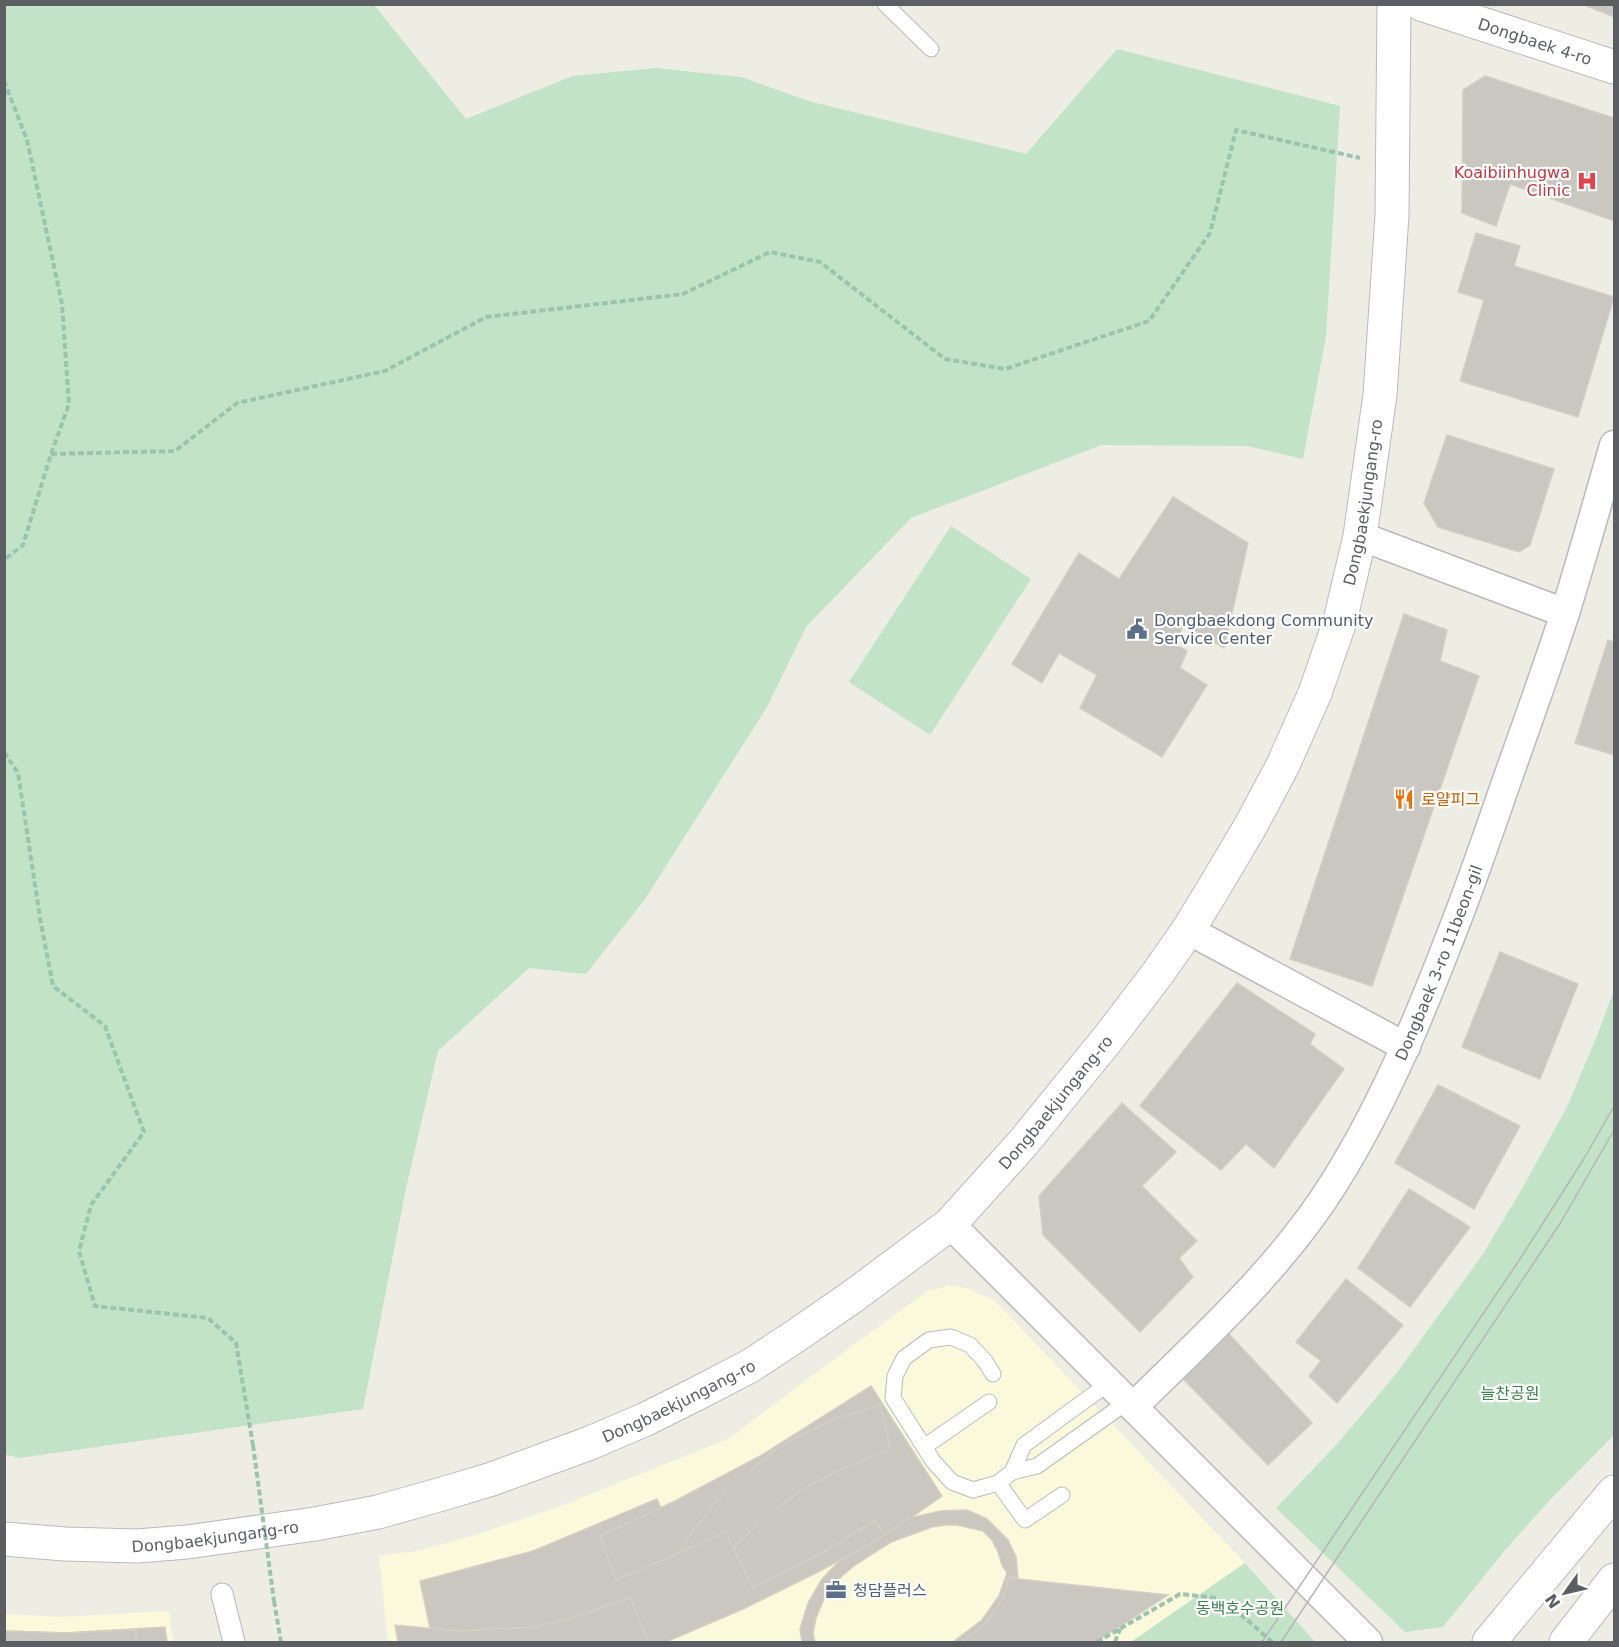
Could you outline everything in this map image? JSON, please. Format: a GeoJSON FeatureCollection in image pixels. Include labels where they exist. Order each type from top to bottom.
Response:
{"type":"FeatureCollection","features":[{"type":"Feature","properties":{"kind":"street","name":"Dongbaekjungang-ro"},"geometry":{"type":"LineString","coordinates":[[4,1539],[137,1546],[210,1539],[315,1524],[378,1512],[492,1479],[590,1443],[646,1419],[750,1366],[852,1297],[950,1224],[1023,1143],[1110,1036],[1188,930],[1256,817],[1283,765],[1315,693],[1340,621],[1360,536],[1380,396],[1392,215],[1394,4]]}},
{"type":"Feature","properties":{"kind":"street","name":"Dongbaek 4-ro"},"geometry":{"type":"LineString","coordinates":[[1421,4],[1614,66]]}},
{"type":"Feature","properties":{"kind":"street","name":"Dongbaek 3-ro 11beon-gil"},"geometry":{"type":"LineString","coordinates":[[1123,1397],[1250,1290],[1298,1234],[1334,1185],[1358,1144],[1406,1047],[1481,855],[1565,613],[1614,445]]}},
{"type":"Feature","properties":{"kind":"street"},"geometry":{"type":"LineString","coordinates":[[1360,536],[1565,613]]}},
{"type":"Feature","properties":{"kind":"street"},"geometry":{"type":"LineString","coordinates":[[1188,930],[1406,1047]]}},
{"type":"Feature","properties":{"kind":"street"},"geometry":{"type":"LineString","coordinates":[[950,1224],[1368,1642]]}},
{"type":"Feature","properties":{"kind":"street"},"geometry":{"type":"LineString","coordinates":[[1489,1642],[1614,1492]]}},
{"type":"Feature","properties":{"kind":"street"},"geometry":{"type":"LineString","coordinates":[[1566,1642],[1614,1580]]}},
{"type":"Feature","properties":{"kind":"street"},"geometry":{"type":"LineString","coordinates":[[222,1594],[234,1642]]}},
{"type":"Feature","properties":{"kind":"lane"},"geometry":{"type":"LineString","coordinates":[[885,4],[932,49]]}},
{"type":"Feature","properties":{"kind":"lane"},"geometry":{"type":"LineString","coordinates":[[993,1374],[985,1361],[970,1345],[951,1337],[929,1340],[904,1358],[894,1376],[893,1398],[933,1461],[952,1482],[973,1490],[998,1483],[1012,1472],[1037,1466],[1123,1397]]}},
{"type":"Feature","properties":{"kind":"lane"},"geometry":{"type":"LineString","coordinates":[[1012,1472],[1024,1445],[1123,1397]]}},
{"type":"Feature","properties":{"kind":"lane"},"geometry":{"type":"LineString","coordinates":[[924,1447],[989,1402]]}},
{"type":"Feature","properties":{"kind":"lane"},"geometry":{"type":"LineString","coordinates":[[998,1483],[1025,1520],[1062,1495]]}},
{"type":"Feature","properties":{"kind":"path"},"geometry":{"type":"LineString","coordinates":[[4,81],[27,140],[62,304],[69,404],[23,545],[4,560]]}},
{"type":"Feature","properties":{"kind":"path"},"geometry":{"type":"LineString","coordinates":[[51,454],[175,451],[237,403],[385,371],[486,317],[683,294],[771,252],[820,262],[945,358],[1005,369],[1149,321],[1210,233],[1236,130],[1392,165]]}},
{"type":"Feature","properties":{"kind":"path"},"geometry":{"type":"LineString","coordinates":[[4,752],[18,773],[40,918],[53,986],[105,1026],[144,1132],[91,1205],[79,1251],[94,1306],[208,1318],[237,1343],[281,1642]]}},
{"type":"Feature","properties":{"kind":"path"},"geometry":{"type":"LineString","coordinates":[[1097,1642],[1180,1594],[1217,1598],[1245,1618],[1272,1642]]}},
{"type":"Feature","properties":{"kind":"path"},"geometry":{"type":"LineString","coordinates":[[1115,1642],[1120,1629]]}},
{"type":"Feature","properties":{"kind":"shaded area"},"geometry":{"type":"Polygon","coordinates":[[[949,1285],[967,1288],[996,1302],[1245,1563],[1131,1642],[388,1642],[379,1556],[416,1551],[475,1535],[566,1504],[730,1438],[926,1292],[949,1285]]]}},
{"type":"Feature","properties":{"kind":"shaded area"},"geometry":{"type":"Polygon","coordinates":[[[169,1611],[173,1642],[5,1642],[4,1614],[62,1617],[169,1611]]]}},
{"type":"Feature","properties":{"kind":"green space"},"geometry":{"type":"Polygon","coordinates":[[[4,5],[374,5],[466,119],[573,76],[656,68],[741,77],[812,102],[1026,154],[1117,49],[1340,106],[1326,336],[1303,459],[1247,446],[1101,445],[911,518],[806,627],[767,707],[645,899],[586,974],[529,968],[438,1051],[406,1188],[363,1409],[19,1458],[4,1454],[4,5]]]}},
{"type":"Feature","properties":{"kind":"green space"},"geometry":{"type":"Polygon","coordinates":[[[951,526],[1031,579],[930,735],[849,682],[951,526]]]}},
{"type":"Feature","properties":{"kind":"green space","name":"늘찬공원"},"geometry":{"type":"Polygon","coordinates":[[[1614,990],[1614,1435],[1548,1502],[1506,1549],[1443,1627],[1405,1632],[1276,1508],[1338,1443],[1396,1374],[1483,1254],[1566,1109],[1614,990]]]}},
{"type":"Feature","properties":{"kind":"green space","name":"동백호수공원"},"geometry":{"type":"Polygon","coordinates":[[[1245,1563],[1315,1642],[1131,1642],[1245,1563]]]}},
{"type":"Feature","properties":{"kind":"building"},"geometry":{"type":"Polygon","coordinates":[[[1588,4],[1614,4],[1614,17],[1587,6],[1588,4]]]}},
{"type":"Feature","properties":{"kind":"building"},"geometry":{"type":"Polygon","coordinates":[[[1485,76],[1614,118],[1614,221],[1510,184],[1496,226],[1462,213],[1463,90],[1485,76]]]}},
{"type":"Feature","properties":{"kind":"building"},"geometry":{"type":"Polygon","coordinates":[[[1476,233],[1520,246],[1514,266],[1614,297],[1578,417],[1460,381],[1484,300],[1458,292],[1476,233]]]}},
{"type":"Feature","properties":{"kind":"building"},"geometry":{"type":"Polygon","coordinates":[[[1447,435],[1554,469],[1530,545],[1519,552],[1438,527],[1424,503],[1447,435]]]}},
{"type":"Feature","properties":{"kind":"building"},"geometry":{"type":"Polygon","coordinates":[[[1173,497],[1248,543],[1224,648],[1184,624],[1175,644],[1187,651],[1180,668],[1207,685],[1162,757],[1080,708],[1097,675],[1059,653],[1042,683],[1012,664],[1079,553],[1119,579],[1173,497]]]}},
{"type":"Feature","properties":{"kind":"building"},"geometry":{"type":"Polygon","coordinates":[[[1404,614],[1447,630],[1440,661],[1479,676],[1372,986],[1290,959],[1404,614]]]}},
{"type":"Feature","properties":{"kind":"building"},"geometry":{"type":"Polygon","coordinates":[[[1608,640],[1614,642],[1614,755],[1575,743],[1608,640]]]}},
{"type":"Feature","properties":{"kind":"building"},"geometry":{"type":"Polygon","coordinates":[[[1500,952],[1578,984],[1540,1079],[1462,1047],[1500,952]]]}},
{"type":"Feature","properties":{"kind":"building"},"geometry":{"type":"Polygon","coordinates":[[[1237,983],[1315,1034],[1310,1044],[1344,1069],[1274,1168],[1246,1144],[1221,1170],[1140,1106],[1237,983]]]}},
{"type":"Feature","properties":{"kind":"building"},"geometry":{"type":"Polygon","coordinates":[[[1438,1085],[1520,1126],[1474,1209],[1395,1163],[1438,1085]]]}},
{"type":"Feature","properties":{"kind":"building"},"geometry":{"type":"Polygon","coordinates":[[[1122,1103],[1176,1152],[1142,1186],[1197,1241],[1179,1258],[1193,1277],[1140,1332],[1043,1235],[1039,1196],[1122,1103]]]}},
{"type":"Feature","properties":{"kind":"building"},"geometry":{"type":"Polygon","coordinates":[[[1409,1189],[1470,1227],[1410,1307],[1358,1268],[1409,1189]]]}},
{"type":"Feature","properties":{"kind":"building"},"geometry":{"type":"Polygon","coordinates":[[[1346,1279],[1403,1325],[1337,1403],[1309,1376],[1321,1361],[1296,1342],[1346,1279]]]}},
{"type":"Feature","properties":{"kind":"building"},"geometry":{"type":"Polygon","coordinates":[[[1228,1333],[1312,1423],[1268,1465],[1183,1379],[1228,1333]]]}},
{"type":"Feature","properties":{"kind":"building"},"geometry":{"type":"Polygon","coordinates":[[[871,1386],[942,1496],[885,1536],[875,1520],[824,1552],[753,1588],[725,1531],[616,1580],[600,1536],[675,1501],[762,1455],[871,1386]]]}},
{"type":"Feature","properties":{"kind":"building"},"geometry":{"type":"Polygon","coordinates":[[[880,1405],[891,1450],[843,1468],[803,1489],[772,1512],[738,1543],[692,1599],[660,1584],[686,1541],[713,1505],[754,1467],[774,1451],[799,1436],[834,1419],[880,1405]]]}},
{"type":"Feature","properties":{"kind":"building"},"geometry":{"type":"Polygon","coordinates":[[[657,1499],[661,1508],[600,1536],[616,1580],[725,1531],[753,1588],[824,1552],[875,1520],[885,1536],[743,1609],[666,1642],[648,1642],[630,1597],[573,1618],[535,1627],[457,1631],[430,1628],[420,1581],[533,1551],[657,1499]]]}},
{"type":"Feature","properties":{"kind":"building"},"geometry":{"type":"Polygon","coordinates":[[[967,1510],[987,1519],[1008,1540],[1016,1557],[1018,1579],[1009,1577],[1002,1600],[985,1624],[962,1642],[953,1642],[982,1620],[999,1596],[1007,1573],[992,1540],[983,1531],[957,1525],[945,1525],[932,1527],[891,1542],[855,1565],[826,1594],[816,1618],[813,1633],[815,1642],[802,1642],[800,1629],[808,1603],[822,1579],[839,1561],[910,1518],[940,1511],[967,1510]]]}},
{"type":"Feature","properties":{"kind":"building"},"geometry":{"type":"Polygon","coordinates":[[[1009,1577],[1168,1595],[1096,1642],[962,1642],[985,1624],[1002,1600],[1009,1577]]]}},
{"type":"Feature","properties":{"kind":"building"},"geometry":{"type":"Polygon","coordinates":[[[630,1597],[648,1642],[398,1642],[395,1625],[457,1631],[535,1627],[573,1618],[630,1597]]]}},
{"type":"Feature","properties":{"kind":"building"},"geometry":{"type":"Polygon","coordinates":[[[165,1627],[167,1642],[4,1642],[4,1631],[65,1633],[165,1627]]]}},
{"type":"Feature","properties":{"kind":"building"},"geometry":{"type":"Polygon","coordinates":[[[136,1630],[136,1642],[4,1642],[4,1631],[65,1633],[136,1630]]]}},
{"type":"Feature","properties":{"kind":"tram line"},"geometry":{"type":"LineString","coordinates":[[1262,1642],[1522,1256],[1585,1157],[1614,1106]]}},
{"type":"Feature","properties":{"kind":"tram line"},"geometry":{"type":"LineString","coordinates":[[1281,1642],[1561,1222],[1614,1130]]}},
{"type":"Feature","properties":{"kind":"place","name":"Koaibiinhugwa Clinic"},"geometry":{"type":"Point","coordinates":[1587,181]}},
{"type":"Feature","properties":{"kind":"place","name":"Dongbaekdong Community Service Center"},"geometry":{"type":"Point","coordinates":[1137,629]}},
{"type":"Feature","properties":{"kind":"place","name":"로얄피그"},"geometry":{"type":"Point","coordinates":[1404,799]}},
{"type":"Feature","properties":{"kind":"place","name":"청담플러스"},"geometry":{"type":"Point","coordinates":[836,1590]}}]}
